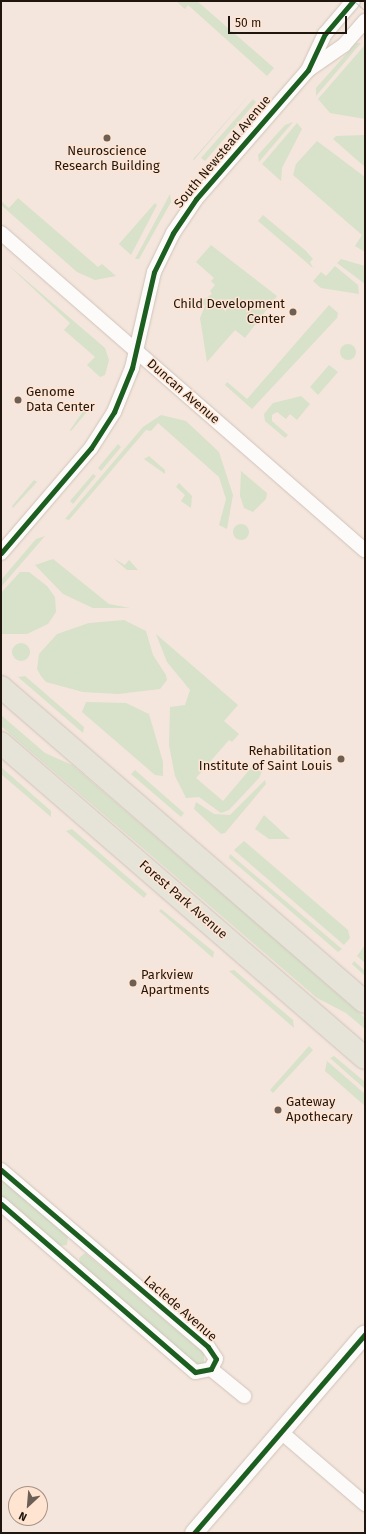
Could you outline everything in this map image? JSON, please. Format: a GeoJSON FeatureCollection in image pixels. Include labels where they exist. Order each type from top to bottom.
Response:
{"type":"FeatureCollection","features":[{"type":"Feature","properties":{"kind":"main road"},"geometry":{"type":"LineString","coordinates":[[1,687],[365,1002]]}},
{"type":"Feature","properties":{"kind":"main road","name":"Forest Park Avenue"},"geometry":{"type":"LineString","coordinates":[[1,743],[365,1058]]}},
{"type":"Feature","properties":{"kind":"street","name":"South Newstead Avenue"},"geometry":{"type":"LineString","coordinates":[[308,70],[325,34],[353,1]]}},
{"type":"Feature","properties":{"kind":"street","name":"South Newstead Avenue"},"geometry":{"type":"LineString","coordinates":[[1,552],[100,435],[125,389],[154,272],[173,232],[196,199],[308,70],[344,45],[365,21]]}},
{"type":"Feature","properties":{"kind":"street","name":"Duncan Avenue"},"geometry":{"type":"LineString","coordinates":[[1,233],[365,551]]}},
{"type":"Feature","properties":{"kind":"street","name":"Laclede Avenue"},"geometry":{"type":"LineString","coordinates":[[1,1170],[208,1347],[216,1359],[211,1369]]}},
{"type":"Feature","properties":{"kind":"street"},"geometry":{"type":"LineString","coordinates":[[1,1204],[195,1372],[211,1369],[244,1396]]}},
{"type":"Feature","properties":{"kind":"street"},"geometry":{"type":"LineString","coordinates":[[194,1533],[365,1334]]}},
{"type":"Feature","properties":{"kind":"street"},"geometry":{"type":"LineString","coordinates":[[281,1432],[365,1504]]}},
{"type":"Feature","properties":{"kind":"green space"},"geometry":{"type":"Polygon","coordinates":[[[176,1],[197,1],[274,68],[267,76],[188,5],[185,9],[176,1]]]}},
{"type":"Feature","properties":{"kind":"green space"},"geometry":{"type":"Polygon","coordinates":[[[356,43],[361,43],[316,96],[316,88],[356,43]]]}},
{"type":"Feature","properties":{"kind":"green space"},"geometry":{"type":"Polygon","coordinates":[[[364,46],[365,119],[330,113],[318,99],[364,46]]]}},
{"type":"Feature","properties":{"kind":"green space"},"geometry":{"type":"Polygon","coordinates":[[[252,92],[194,160],[193,159],[252,92]]]}},
{"type":"Feature","properties":{"kind":"green space"},"geometry":{"type":"Polygon","coordinates":[[[253,99],[256,102],[205,161],[201,158],[253,99]]]}},
{"type":"Feature","properties":{"kind":"green space"},"geometry":{"type":"Polygon","coordinates":[[[293,122],[259,162],[258,155],[285,125],[293,122]]]}},
{"type":"Feature","properties":{"kind":"green space"},"geometry":{"type":"Polygon","coordinates":[[[297,123],[302,129],[282,168],[281,181],[262,164],[297,123]]]}},
{"type":"Feature","properties":{"kind":"green space"},"geometry":{"type":"Polygon","coordinates":[[[365,135],[365,167],[333,139],[336,136],[365,135]]]}},
{"type":"Feature","properties":{"kind":"green space"},"geometry":{"type":"Polygon","coordinates":[[[317,141],[365,177],[365,252],[355,246],[362,235],[293,175],[296,164],[317,141]]]}},
{"type":"Feature","properties":{"kind":"green space"},"geometry":{"type":"Polygon","coordinates":[[[170,194],[171,202],[139,259],[135,259],[170,194]]]}},
{"type":"Feature","properties":{"kind":"green space"},"geometry":{"type":"Polygon","coordinates":[[[18,198],[98,267],[102,264],[116,276],[95,280],[77,272],[1,205],[1,201],[9,208],[18,198]]]}},
{"type":"Feature","properties":{"kind":"green space"},"geometry":{"type":"Polygon","coordinates":[[[155,203],[157,205],[131,255],[119,244],[155,203]]]}},
{"type":"Feature","properties":{"kind":"green space"},"geometry":{"type":"Polygon","coordinates":[[[263,215],[305,250],[313,259],[310,262],[313,268],[258,221],[263,215]]]}},
{"type":"Feature","properties":{"kind":"green space"},"geometry":{"type":"Polygon","coordinates":[[[211,245],[277,296],[245,338],[235,330],[207,362],[200,318],[205,306],[200,302],[212,294],[210,291],[215,285],[211,281],[214,278],[196,262],[211,245]]]}},
{"type":"Feature","properties":{"kind":"green space"},"geometry":{"type":"Polygon","coordinates":[[[341,259],[365,266],[365,284],[337,263],[341,259]]]}},
{"type":"Feature","properties":{"kind":"green space"},"geometry":{"type":"Polygon","coordinates":[[[6,263],[105,348],[109,360],[105,375],[100,377],[87,365],[95,357],[64,330],[70,323],[6,263]]]}},
{"type":"Feature","properties":{"kind":"green space"},"geometry":{"type":"Polygon","coordinates":[[[335,266],[358,285],[359,294],[321,288],[313,281],[321,272],[326,276],[335,266]]]}},
{"type":"Feature","properties":{"kind":"green space"},"geometry":{"type":"Polygon","coordinates":[[[329,305],[338,313],[337,318],[252,409],[225,385],[227,382],[247,399],[329,305]]]}},
{"type":"Feature","properties":{"kind":"green space"},"geometry":{"type":"Polygon","coordinates":[[[348,344],[354,346],[356,352],[354,358],[348,360],[342,358],[340,352],[342,346],[348,344]]]}},
{"type":"Feature","properties":{"kind":"green space"},"geometry":{"type":"Polygon","coordinates":[[[329,365],[338,372],[318,395],[310,387],[329,365]]]}},
{"type":"Feature","properties":{"kind":"green space"},"geometry":{"type":"Polygon","coordinates":[[[301,396],[310,404],[297,420],[290,414],[286,419],[277,412],[272,415],[272,421],[288,435],[285,438],[265,421],[264,414],[273,403],[301,396]]]}},
{"type":"Feature","properties":{"kind":"green space"},"geometry":{"type":"Polygon","coordinates":[[[91,400],[86,413],[71,431],[70,430],[91,400]]]}},
{"type":"Feature","properties":{"kind":"green space"},"geometry":{"type":"Polygon","coordinates":[[[161,415],[186,421],[219,452],[233,495],[227,529],[219,525],[226,499],[219,477],[158,423],[151,431],[146,430],[69,520],[65,519],[143,427],[161,415]]]}},
{"type":"Feature","properties":{"kind":"green space"},"geometry":{"type":"Polygon","coordinates":[[[118,444],[121,447],[101,471],[98,468],[118,444]]]}},
{"type":"Feature","properties":{"kind":"green space"},"geometry":{"type":"Polygon","coordinates":[[[149,456],[165,470],[165,474],[144,459],[149,456]]]}},
{"type":"Feature","properties":{"kind":"green space"},"geometry":{"type":"Polygon","coordinates":[[[241,471],[267,493],[266,499],[253,512],[244,508],[240,496],[241,471]]]}},
{"type":"Feature","properties":{"kind":"green space"},"geometry":{"type":"Polygon","coordinates":[[[93,474],[96,476],[73,504],[70,501],[93,474]]]}},
{"type":"Feature","properties":{"kind":"green space"},"geometry":{"type":"Polygon","coordinates":[[[34,480],[37,482],[13,508],[12,506],[34,480]]]}},
{"type":"Feature","properties":{"kind":"green space"},"geometry":{"type":"Polygon","coordinates":[[[179,483],[192,496],[191,508],[181,501],[185,495],[176,487],[179,483]]]}},
{"type":"Feature","properties":{"kind":"green space"},"geometry":{"type":"Polygon","coordinates":[[[238,524],[244,524],[249,529],[247,538],[244,540],[238,540],[233,535],[233,529],[238,524]]]}},
{"type":"Feature","properties":{"kind":"green space"},"geometry":{"type":"Polygon","coordinates":[[[45,536],[1,587],[1,580],[36,539],[45,536]]]}},
{"type":"Feature","properties":{"kind":"green space"},"geometry":{"type":"Polygon","coordinates":[[[113,558],[125,565],[129,560],[138,570],[127,570],[113,558]]]}},
{"type":"Feature","properties":{"kind":"green space"},"geometry":{"type":"Polygon","coordinates":[[[53,559],[109,604],[130,608],[93,608],[63,594],[35,565],[53,559]]]}},
{"type":"Feature","properties":{"kind":"green space"},"geometry":{"type":"Polygon","coordinates":[[[20,572],[29,572],[47,586],[55,597],[56,612],[48,624],[27,634],[1,634],[1,593],[20,572]]]}},
{"type":"Feature","properties":{"kind":"green space"},"geometry":{"type":"Polygon","coordinates":[[[124,620],[146,631],[153,655],[166,675],[167,680],[160,689],[118,694],[83,692],[46,682],[41,676],[37,669],[39,654],[57,634],[89,623],[124,620]]]}},
{"type":"Feature","properties":{"kind":"green space"},"geometry":{"type":"Polygon","coordinates":[[[156,634],[238,705],[224,721],[239,734],[232,742],[229,740],[196,778],[223,801],[256,762],[262,771],[259,778],[229,810],[221,813],[199,797],[186,798],[175,776],[169,745],[170,707],[185,705],[190,690],[167,662],[156,634]]]}},
{"type":"Feature","properties":{"kind":"green space"},"geometry":{"type":"Polygon","coordinates":[[[21,643],[27,646],[30,652],[27,658],[21,661],[15,658],[12,652],[15,646],[21,643]]]}},
{"type":"Feature","properties":{"kind":"green space"},"geometry":{"type":"Polygon","coordinates":[[[25,676],[84,727],[83,733],[18,677],[25,676]]]}},
{"type":"Feature","properties":{"kind":"green space"},"geometry":{"type":"Polygon","coordinates":[[[86,702],[126,703],[149,714],[163,762],[163,776],[155,775],[82,712],[86,702]]]}},
{"type":"Feature","properties":{"kind":"green space"},"geometry":{"type":"Polygon","coordinates":[[[1,715],[45,753],[72,765],[249,917],[365,1018],[365,1029],[346,1013],[317,998],[1,726],[1,715]]]}},
{"type":"Feature","properties":{"kind":"green space"},"geometry":{"type":"Polygon","coordinates":[[[1,767],[51,811],[51,817],[1,774],[1,767]]]}},
{"type":"Feature","properties":{"kind":"green space"},"geometry":{"type":"Polygon","coordinates":[[[135,770],[184,813],[181,817],[131,774],[135,770]]]}},
{"type":"Feature","properties":{"kind":"green space"},"geometry":{"type":"Polygon","coordinates":[[[265,780],[266,784],[225,833],[221,834],[194,809],[196,802],[214,814],[230,815],[265,780]]]}},
{"type":"Feature","properties":{"kind":"green space"},"geometry":{"type":"Polygon","coordinates":[[[264,815],[290,839],[269,839],[255,829],[264,815]]]}},
{"type":"Feature","properties":{"kind":"green space"},"geometry":{"type":"Polygon","coordinates":[[[72,829],[147,894],[144,898],[66,831],[72,829]]]}},
{"type":"Feature","properties":{"kind":"green space"},"geometry":{"type":"Polygon","coordinates":[[[244,841],[348,930],[350,938],[344,945],[234,850],[244,841]]]}},
{"type":"Feature","properties":{"kind":"green space"},"geometry":{"type":"Polygon","coordinates":[[[230,854],[342,949],[338,952],[229,858],[230,854]]]}},
{"type":"Feature","properties":{"kind":"green space"},"geometry":{"type":"Polygon","coordinates":[[[161,909],[214,952],[213,958],[159,911],[161,909]]]}},
{"type":"Feature","properties":{"kind":"green space"},"geometry":{"type":"Polygon","coordinates":[[[365,945],[365,963],[357,956],[365,945]]]}},
{"type":"Feature","properties":{"kind":"green space"},"geometry":{"type":"Polygon","coordinates":[[[354,961],[365,971],[365,976],[352,964],[354,961]]]}},
{"type":"Feature","properties":{"kind":"green space"},"geometry":{"type":"Polygon","coordinates":[[[234,970],[293,1020],[294,1028],[229,971],[234,970]]]}},
{"type":"Feature","properties":{"kind":"green space"},"geometry":{"type":"Polygon","coordinates":[[[309,1046],[313,1050],[273,1093],[270,1090],[309,1046]]]}},
{"type":"Feature","properties":{"kind":"green space"},"geometry":{"type":"Polygon","coordinates":[[[334,1056],[365,1082],[365,1089],[330,1058],[334,1056]]]}},
{"type":"Feature","properties":{"kind":"green space"},"geometry":{"type":"Polygon","coordinates":[[[327,1061],[365,1094],[365,1106],[325,1071],[327,1061]]]}},
{"type":"Feature","properties":{"kind":"green space"},"geometry":{"type":"Polygon","coordinates":[[[1,1178],[68,1235],[67,1245],[58,1246],[1,1196],[1,1178]]]}},
{"type":"Feature","properties":{"kind":"green space"},"geometry":{"type":"Polygon","coordinates":[[[85,1253],[204,1353],[204,1363],[197,1365],[81,1266],[79,1258],[85,1253]]]}},
{"type":"Feature","properties":{"kind":"tram line"},"geometry":{"type":"LineString","coordinates":[[354,1],[365,11]]}},
{"type":"Feature","properties":{"kind":"cycle path"},"geometry":{"type":"LineString","coordinates":[[1,553],[91,448],[114,412],[132,368],[154,272],[173,233],[196,199],[308,70],[325,34],[353,1]]}},
{"type":"Feature","properties":{"kind":"cycle path"},"geometry":{"type":"LineString","coordinates":[[1,1170],[208,1347],[216,1359],[211,1369],[195,1372],[1,1204]]}},
{"type":"Feature","properties":{"kind":"cycle path"},"geometry":{"type":"LineString","coordinates":[[194,1533],[365,1334]]}},
{"type":"Feature","properties":{"kind":"place","name":"Neuroscience Research Building"},"geometry":{"type":"Point","coordinates":[107,138]}},
{"type":"Feature","properties":{"kind":"place","name":"Child Development Center"},"geometry":{"type":"Point","coordinates":[293,312]}},
{"type":"Feature","properties":{"kind":"place","name":"Genome Data Center"},"geometry":{"type":"Point","coordinates":[18,400]}},
{"type":"Feature","properties":{"kind":"place","name":"Rehabilitation Institute of Saint Louis"},"geometry":{"type":"Point","coordinates":[341,759]}},
{"type":"Feature","properties":{"kind":"place","name":"Parkview Apartments"},"geometry":{"type":"Point","coordinates":[133,983]}},
{"type":"Feature","properties":{"kind":"place","name":"Gateway Apothecary"},"geometry":{"type":"Point","coordinates":[278,1110]}}]}
